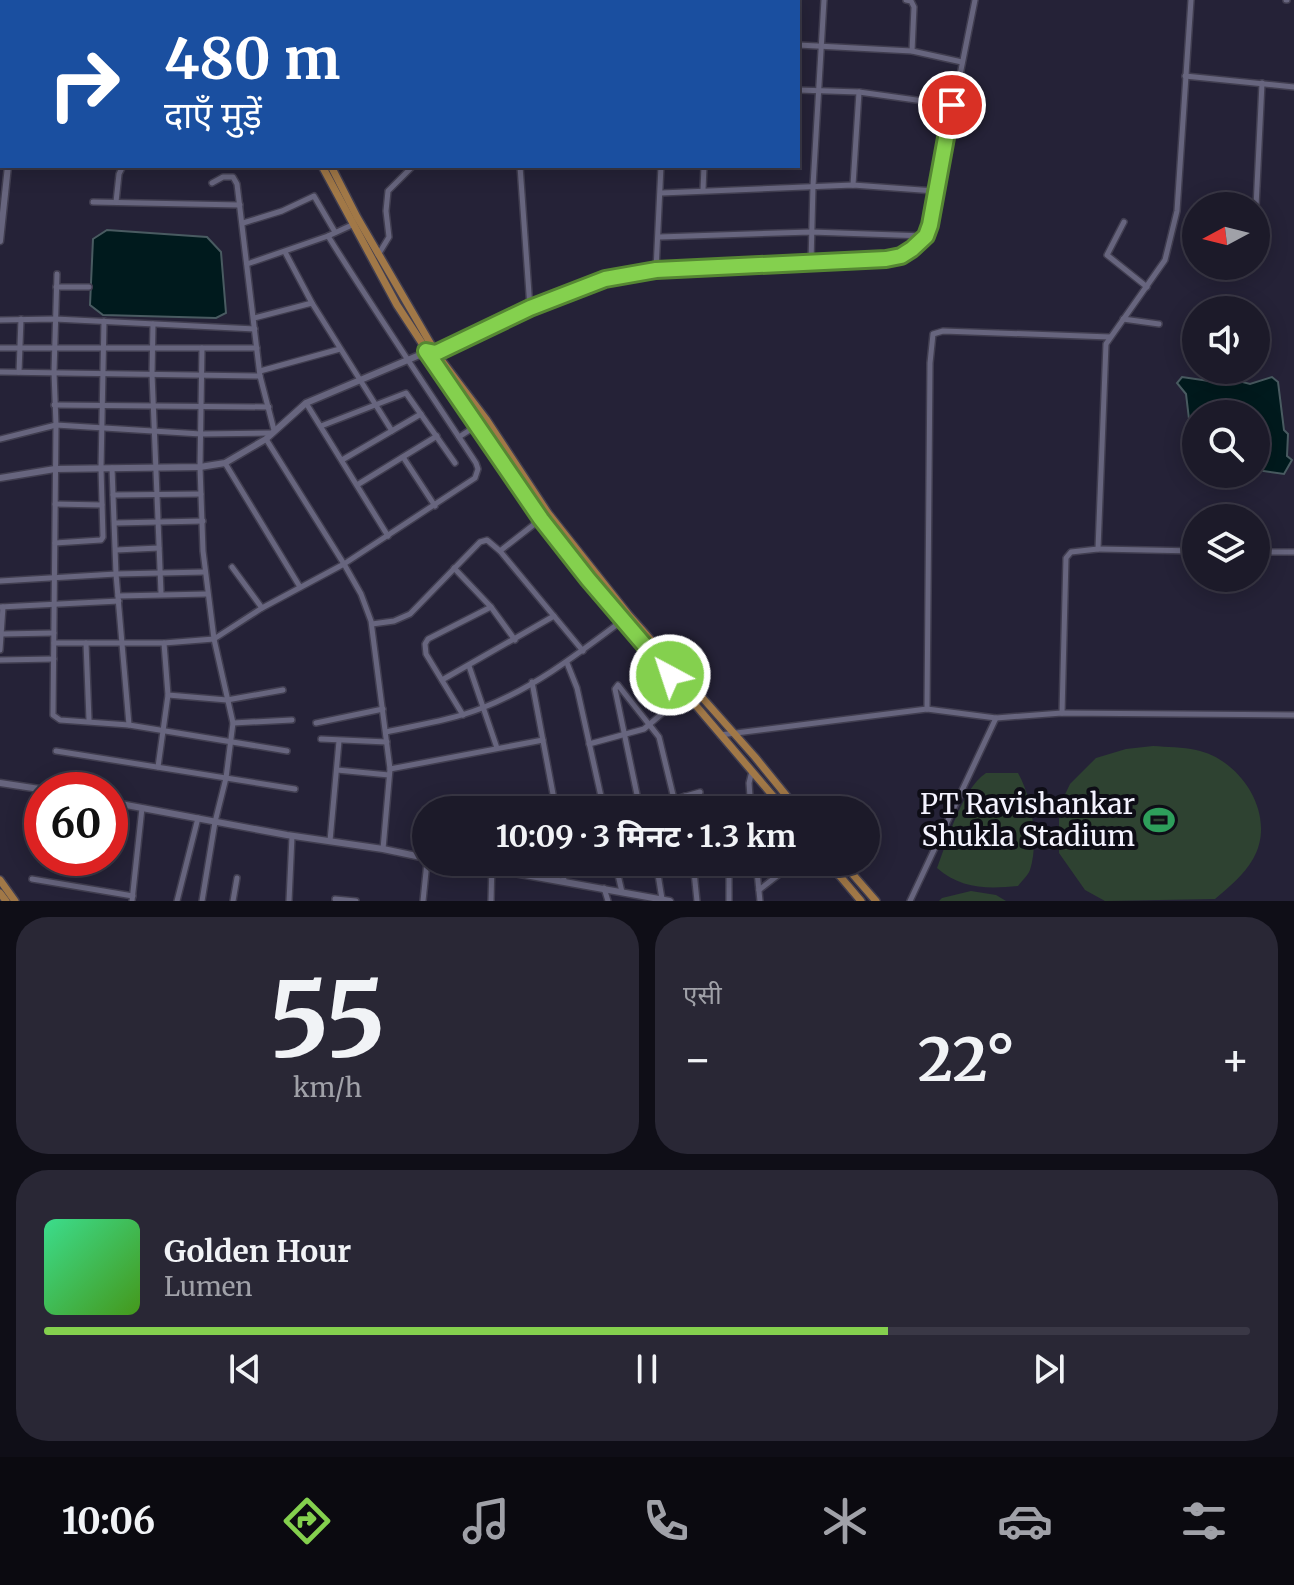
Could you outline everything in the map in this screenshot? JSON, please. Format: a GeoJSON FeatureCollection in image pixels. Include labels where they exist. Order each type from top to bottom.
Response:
{"type":"FeatureCollection","features":[{"type":"Feature","properties":{"kind":"main road"},"geometry":{"type":"LineString","coordinates":[[323,168],[352,225],[426,351],[541,519],[773,796]]}},
{"type":"Feature","properties":{"kind":"main road"},"geometry":{"type":"LineString","coordinates":[[332,168],[378,255],[436,353],[486,419],[548,513],[628,614],[786,796]]}},
{"type":"Feature","properties":{"kind":"main road"},"geometry":{"type":"LineString","coordinates":[[840,876],[861,901]]}},
{"type":"Feature","properties":{"kind":"main road"},"geometry":{"type":"LineString","coordinates":[[854,876],[876,901]]}},
{"type":"Feature","properties":{"kind":"main road"},"geometry":{"type":"LineString","coordinates":[[0,880],[15,901]]}},
{"type":"Feature","properties":{"kind":"main road"},"geometry":{"type":"LineString","coordinates":[[0,893],[6,901]]}},
{"type":"Feature","properties":{"kind":"street"},"geometry":{"type":"LineString","coordinates":[[811,262],[824,0]]}},
{"type":"Feature","properties":{"kind":"street"},"geometry":{"type":"LineString","coordinates":[[906,0],[911,1],[914,7],[912,51]]}},
{"type":"Feature","properties":{"kind":"street"},"geometry":{"type":"LineString","coordinates":[[0,478],[55,469],[200,467],[225,463],[271,434],[306,403],[322,395],[360,382],[426,351],[436,353],[530,308],[605,279],[656,270],[864,261],[901,256],[926,236],[930,225],[975,0]]}},
{"type":"Feature","properties":{"kind":"street"},"geometry":{"type":"LineString","coordinates":[[1098,549],[1103,358],[1110,337],[1165,260],[1171,243],[1177,211],[1191,0]]}},
{"type":"Feature","properties":{"kind":"street"},"geometry":{"type":"LineString","coordinates":[[800,45],[912,51],[962,62]]}},
{"type":"Feature","properties":{"kind":"street"},"geometry":{"type":"LineString","coordinates":[[1185,76],[1294,87]]}},
{"type":"Feature","properties":{"kind":"street"},"geometry":{"type":"LineString","coordinates":[[1257,192],[1262,83]]}},
{"type":"Feature","properties":{"kind":"street"},"geometry":{"type":"LineString","coordinates":[[800,90],[859,92],[952,105]]}},
{"type":"Feature","properties":{"kind":"street"},"geometry":{"type":"LineString","coordinates":[[853,185],[859,92]]}},
{"type":"Feature","properties":{"kind":"street"},"geometry":{"type":"LineString","coordinates":[[0,241],[8,168]]}},
{"type":"Feature","properties":{"kind":"street"},"geometry":{"type":"LineString","coordinates":[[116,202],[122,168]]}},
{"type":"Feature","properties":{"kind":"street"},"geometry":{"type":"LineString","coordinates":[[378,255],[389,237],[386,211],[388,191],[411,168]]}},
{"type":"Feature","properties":{"kind":"street"},"geometry":{"type":"LineString","coordinates":[[520,168],[530,308]]}},
{"type":"Feature","properties":{"kind":"street"},"geometry":{"type":"LineString","coordinates":[[656,270],[661,168]]}},
{"type":"Feature","properties":{"kind":"street"},"geometry":{"type":"LineString","coordinates":[[703,190],[704,168]]}},
{"type":"Feature","properties":{"kind":"street"},"geometry":{"type":"LineString","coordinates":[[212,183],[223,177],[233,177],[237,184],[260,373],[269,407],[271,434],[344,564],[372,623],[390,772],[383,849]]}},
{"type":"Feature","properties":{"kind":"street"},"geometry":{"type":"LineString","coordinates":[[661,193],[853,185],[935,191]]}},
{"type":"Feature","properties":{"kind":"street"},"geometry":{"type":"LineString","coordinates":[[243,223],[282,211],[314,196],[335,232]]}},
{"type":"Feature","properties":{"kind":"street"},"geometry":{"type":"LineString","coordinates":[[93,202],[240,205]]}},
{"type":"Feature","properties":{"kind":"street"},"geometry":{"type":"LineString","coordinates":[[1124,222],[1107,255],[1147,287]]}},
{"type":"Feature","properties":{"kind":"street"},"geometry":{"type":"LineString","coordinates":[[247,264],[352,225]]}},
{"type":"Feature","properties":{"kind":"street"},"geometry":{"type":"LineString","coordinates":[[659,237],[811,232],[926,236]]}},
{"type":"Feature","properties":{"kind":"street"},"geometry":{"type":"LineString","coordinates":[[54,643],[164,643],[214,639],[262,608],[344,564],[475,478],[476,463],[463,434],[388,332],[328,236]]}},
{"type":"Feature","properties":{"kind":"street"},"geometry":{"type":"LineString","coordinates":[[285,252],[312,303],[392,431]]}},
{"type":"Feature","properties":{"kind":"street"},"geometry":{"type":"LineString","coordinates":[[57,274],[54,348],[55,718],[129,725],[287,751]]}},
{"type":"Feature","properties":{"kind":"street"},"geometry":{"type":"LineString","coordinates":[[56,287],[89,287]]}},
{"type":"Feature","properties":{"kind":"street"},"geometry":{"type":"LineString","coordinates":[[254,318],[312,303]]}},
{"type":"Feature","properties":{"kind":"street"},"geometry":{"type":"LineString","coordinates":[[19,372],[21,319]]}},
{"type":"Feature","properties":{"kind":"street"},"geometry":{"type":"LineString","coordinates":[[0,320],[55,319],[255,329]]}},
{"type":"Feature","properties":{"kind":"street"},"geometry":{"type":"LineString","coordinates":[[1123,319],[1159,324]]}},
{"type":"Feature","properties":{"kind":"street"},"geometry":{"type":"LineString","coordinates":[[55,543],[102,539],[104,321]]}},
{"type":"Feature","properties":{"kind":"street"},"geometry":{"type":"LineString","coordinates":[[153,324],[152,374],[161,593]]}},
{"type":"Feature","properties":{"kind":"street"},"geometry":{"type":"LineString","coordinates":[[927,709],[930,363],[933,334],[943,331],[1110,337]]}},
{"type":"Feature","properties":{"kind":"street"},"geometry":{"type":"LineString","coordinates":[[0,348],[257,348]]}},
{"type":"Feature","properties":{"kind":"street"},"geometry":{"type":"LineString","coordinates":[[202,348],[200,467],[205,572],[214,639],[233,723],[226,778],[202,901]]}},
{"type":"Feature","properties":{"kind":"street"},"geometry":{"type":"LineString","coordinates":[[0,372],[260,373],[340,349]]}},
{"type":"Feature","properties":{"kind":"street"},"geometry":{"type":"LineString","coordinates":[[321,426],[406,393],[455,463]]}},
{"type":"Feature","properties":{"kind":"street"},"geometry":{"type":"LineString","coordinates":[[306,403],[388,536]]}},
{"type":"Feature","properties":{"kind":"street"},"geometry":{"type":"LineString","coordinates":[[54,405],[269,407]]}},
{"type":"Feature","properties":{"kind":"street"},"geometry":{"type":"LineString","coordinates":[[342,460],[421,414]]}},
{"type":"Feature","properties":{"kind":"street"},"geometry":{"type":"LineString","coordinates":[[0,439],[56,425],[201,434],[271,434]]}},
{"type":"Feature","properties":{"kind":"street"},"geometry":{"type":"LineString","coordinates":[[463,434],[476,426]]}},
{"type":"Feature","properties":{"kind":"street"},"geometry":{"type":"LineString","coordinates":[[357,485],[437,436]]}},
{"type":"Feature","properties":{"kind":"street"},"geometry":{"type":"LineString","coordinates":[[403,457],[435,506]]}},
{"type":"Feature","properties":{"kind":"street"},"geometry":{"type":"LineString","coordinates":[[225,463],[300,587]]}},
{"type":"Feature","properties":{"kind":"street"},"geometry":{"type":"LineString","coordinates":[[112,468],[116,574],[129,725]]}},
{"type":"Feature","properties":{"kind":"street"},"geometry":{"type":"LineString","coordinates":[[113,495],[201,494]]}},
{"type":"Feature","properties":{"kind":"street"},"geometry":{"type":"LineString","coordinates":[[55,504],[102,505]]}},
{"type":"Feature","properties":{"kind":"street"},"geometry":{"type":"LineString","coordinates":[[500,551],[541,519]]}},
{"type":"Feature","properties":{"kind":"street"},"geometry":{"type":"LineString","coordinates":[[115,523],[203,521]]}},
{"type":"Feature","properties":{"kind":"street"},"geometry":{"type":"LineString","coordinates":[[372,623],[394,621],[410,614],[483,540],[490,541],[500,551],[583,651]]}},
{"type":"Feature","properties":{"kind":"street"},"geometry":{"type":"LineString","coordinates":[[116,550],[159,548]]}},
{"type":"Feature","properties":{"kind":"street"},"geometry":{"type":"LineString","coordinates":[[1062,713],[1066,558],[1071,552],[1098,549],[1182,551]]}},
{"type":"Feature","properties":{"kind":"street"},"geometry":{"type":"LineString","coordinates":[[1270,552],[1294,552]]}},
{"type":"Feature","properties":{"kind":"street"},"geometry":{"type":"LineString","coordinates":[[232,567],[262,608]]}},
{"type":"Feature","properties":{"kind":"street"},"geometry":{"type":"LineString","coordinates":[[454,568],[491,607],[515,640]]}},
{"type":"Feature","properties":{"kind":"street"},"geometry":{"type":"LineString","coordinates":[[0,581],[205,572]]}},
{"type":"Feature","properties":{"kind":"street"},"geometry":{"type":"LineString","coordinates":[[0,650],[2,607],[161,593],[207,594]]}},
{"type":"Feature","properties":{"kind":"street"},"geometry":{"type":"LineString","coordinates":[[463,715],[426,654],[426,642],[491,607]]}},
{"type":"Feature","properties":{"kind":"street"},"geometry":{"type":"LineString","coordinates":[[442,680],[554,616]]}},
{"type":"Feature","properties":{"kind":"street"},"geometry":{"type":"LineString","coordinates":[[386,732],[485,708],[567,663],[623,620]]}},
{"type":"Feature","properties":{"kind":"street"},"geometry":{"type":"LineString","coordinates":[[1,634],[54,633]]}},
{"type":"Feature","properties":{"kind":"street"},"geometry":{"type":"LineString","coordinates":[[86,643],[89,720]]}},
{"type":"Feature","properties":{"kind":"street"},"geometry":{"type":"LineString","coordinates":[[158,767],[168,695],[164,643]]}},
{"type":"Feature","properties":{"kind":"street"},"geometry":{"type":"LineString","coordinates":[[0,660],[54,659]]}},
{"type":"Feature","properties":{"kind":"street"},"geometry":{"type":"LineString","coordinates":[[567,663],[577,688],[601,796]]}},
{"type":"Feature","properties":{"kind":"street"},"geometry":{"type":"LineString","coordinates":[[469,666],[498,749]]}},
{"type":"Feature","properties":{"kind":"street"},"geometry":{"type":"LineString","coordinates":[[532,682],[553,796]]}},
{"type":"Feature","properties":{"kind":"street"},"geometry":{"type":"LineString","coordinates":[[636,796],[616,686],[620,686],[650,724],[663,751],[673,796]]}},
{"type":"Feature","properties":{"kind":"street"},"geometry":{"type":"LineString","coordinates":[[168,695],[227,700],[283,690]]}},
{"type":"Feature","properties":{"kind":"street"},"geometry":{"type":"LineString","coordinates":[[589,744],[625,736],[650,724],[685,694]]}},
{"type":"Feature","properties":{"kind":"street"},"geometry":{"type":"LineString","coordinates":[[316,723],[383,709]]}},
{"type":"Feature","properties":{"kind":"street"},"geometry":{"type":"LineString","coordinates":[[719,735],[927,709],[996,718],[1062,713],[1294,715]]}},
{"type":"Feature","properties":{"kind":"street"},"geometry":{"type":"LineString","coordinates":[[910,901],[996,718]]}},
{"type":"Feature","properties":{"kind":"street"},"geometry":{"type":"LineString","coordinates":[[233,723],[292,720]]}},
{"type":"Feature","properties":{"kind":"street"},"geometry":{"type":"LineString","coordinates":[[321,739],[387,742]]}},
{"type":"Feature","properties":{"kind":"street"},"geometry":{"type":"LineString","coordinates":[[337,770],[390,772],[543,740]]}},
{"type":"Feature","properties":{"kind":"street"},"geometry":{"type":"LineString","coordinates":[[330,841],[339,741]]}},
{"type":"Feature","properties":{"kind":"street"},"geometry":{"type":"LineString","coordinates":[[56,751],[295,789]]}},
{"type":"Feature","properties":{"kind":"street"},"geometry":{"type":"LineString","coordinates":[[750,796],[752,771]]}},
{"type":"Feature","properties":{"kind":"street"},"geometry":{"type":"LineString","coordinates":[[0,783],[24,787]]}},
{"type":"Feature","properties":{"kind":"street"},"geometry":{"type":"LineString","coordinates":[[685,796],[700,792]]}},
{"type":"Feature","properties":{"kind":"street"},"geometry":{"type":"LineString","coordinates":[[128,805],[412,856]]}},
{"type":"Feature","properties":{"kind":"street"},"geometry":{"type":"LineString","coordinates":[[32,879],[132,898],[142,808]]}},
{"type":"Feature","properties":{"kind":"street"},"geometry":{"type":"LineString","coordinates":[[177,901],[198,818]]}},
{"type":"Feature","properties":{"kind":"street"},"geometry":{"type":"LineString","coordinates":[[289,901],[292,836]]}},
{"type":"Feature","properties":{"kind":"street"},"geometry":{"type":"LineString","coordinates":[[423,901],[425,876]]}},
{"type":"Feature","properties":{"kind":"street"},"geometry":{"type":"LineString","coordinates":[[491,901],[492,876]]}},
{"type":"Feature","properties":{"kind":"street"},"geometry":{"type":"LineString","coordinates":[[542,876],[670,901]]}},
{"type":"Feature","properties":{"kind":"street"},"geometry":{"type":"LineString","coordinates":[[563,876],[564,881]]}},
{"type":"Feature","properties":{"kind":"street"},"geometry":{"type":"LineString","coordinates":[[618,876],[622,892]]}},
{"type":"Feature","properties":{"kind":"street"},"geometry":{"type":"LineString","coordinates":[[658,876],[662,899]]}},
{"type":"Feature","properties":{"kind":"street"},"geometry":{"type":"LineString","coordinates":[[694,876],[697,901]]}},
{"type":"Feature","properties":{"kind":"street"},"geometry":{"type":"LineString","coordinates":[[729,876],[729,901]]}},
{"type":"Feature","properties":{"kind":"street"},"geometry":{"type":"LineString","coordinates":[[758,876],[760,901]]}},
{"type":"Feature","properties":{"kind":"street"},"geometry":{"type":"LineString","coordinates":[[759,890],[777,876]]}},
{"type":"Feature","properties":{"kind":"street"},"geometry":{"type":"LineString","coordinates":[[233,901],[237,878]]}},
{"type":"Feature","properties":{"kind":"street"},"geometry":{"type":"LineString","coordinates":[[604,888],[608,901]]}},
{"type":"Feature","properties":{"kind":"street"},"geometry":{"type":"LineString","coordinates":[[335,899],[356,901]]}},
{"type":"Feature","properties":{"kind":"shaded area"},"geometry":{"type":"Polygon","coordinates":[[[107,230],[207,237],[221,252],[226,313],[216,318],[103,315],[90,305],[93,239],[107,230]]]}},
{"type":"Feature","properties":{"kind":"shaded area"},"geometry":{"type":"Polygon","coordinates":[[[1182,377],[1182,384],[1270,384],[1272,377],[1278,382],[1284,430],[1288,434],[1287,456],[1292,460],[1284,474],[1270,472],[1270,400],[1187,400],[1177,383],[1182,377]]]}},
{"type":"Feature","properties":{"kind":"shaded area","name":"PT Ravishankar Shukla Stadium"},"geometry":{"type":"Polygon","coordinates":[[[1153,746],[1191,749],[1212,756],[1240,777],[1258,808],[1260,842],[1253,859],[1241,876],[1215,899],[1105,901],[1085,890],[1059,853],[1059,807],[1070,784],[1096,758],[1126,749],[1153,746]]]}},
{"type":"Feature","properties":{"kind":"shaded area"},"geometry":{"type":"Polygon","coordinates":[[[986,773],[1018,773],[1027,794],[1033,820],[1033,859],[1030,870],[1018,886],[965,884],[937,868],[962,803],[986,773]]]}},
{"type":"Feature","properties":{"kind":"shaded area"},"geometry":{"type":"Polygon","coordinates":[[[971,891],[996,895],[1006,901],[939,901],[971,891]]]}},
{"type":"Feature","properties":{"kind":"place","name":"PT Ravishankar Shukla Stadium"},"geometry":{"type":"Point","coordinates":[1159,820]}},
{"type":"Feature","properties":{"kind":"route"},"geometry":{"type":"LineString","coordinates":[[670,675],[541,519],[426,351],[436,353],[554,297],[605,279],[656,270],[864,261],[901,256],[926,236],[930,225],[952,105]]}}]}
